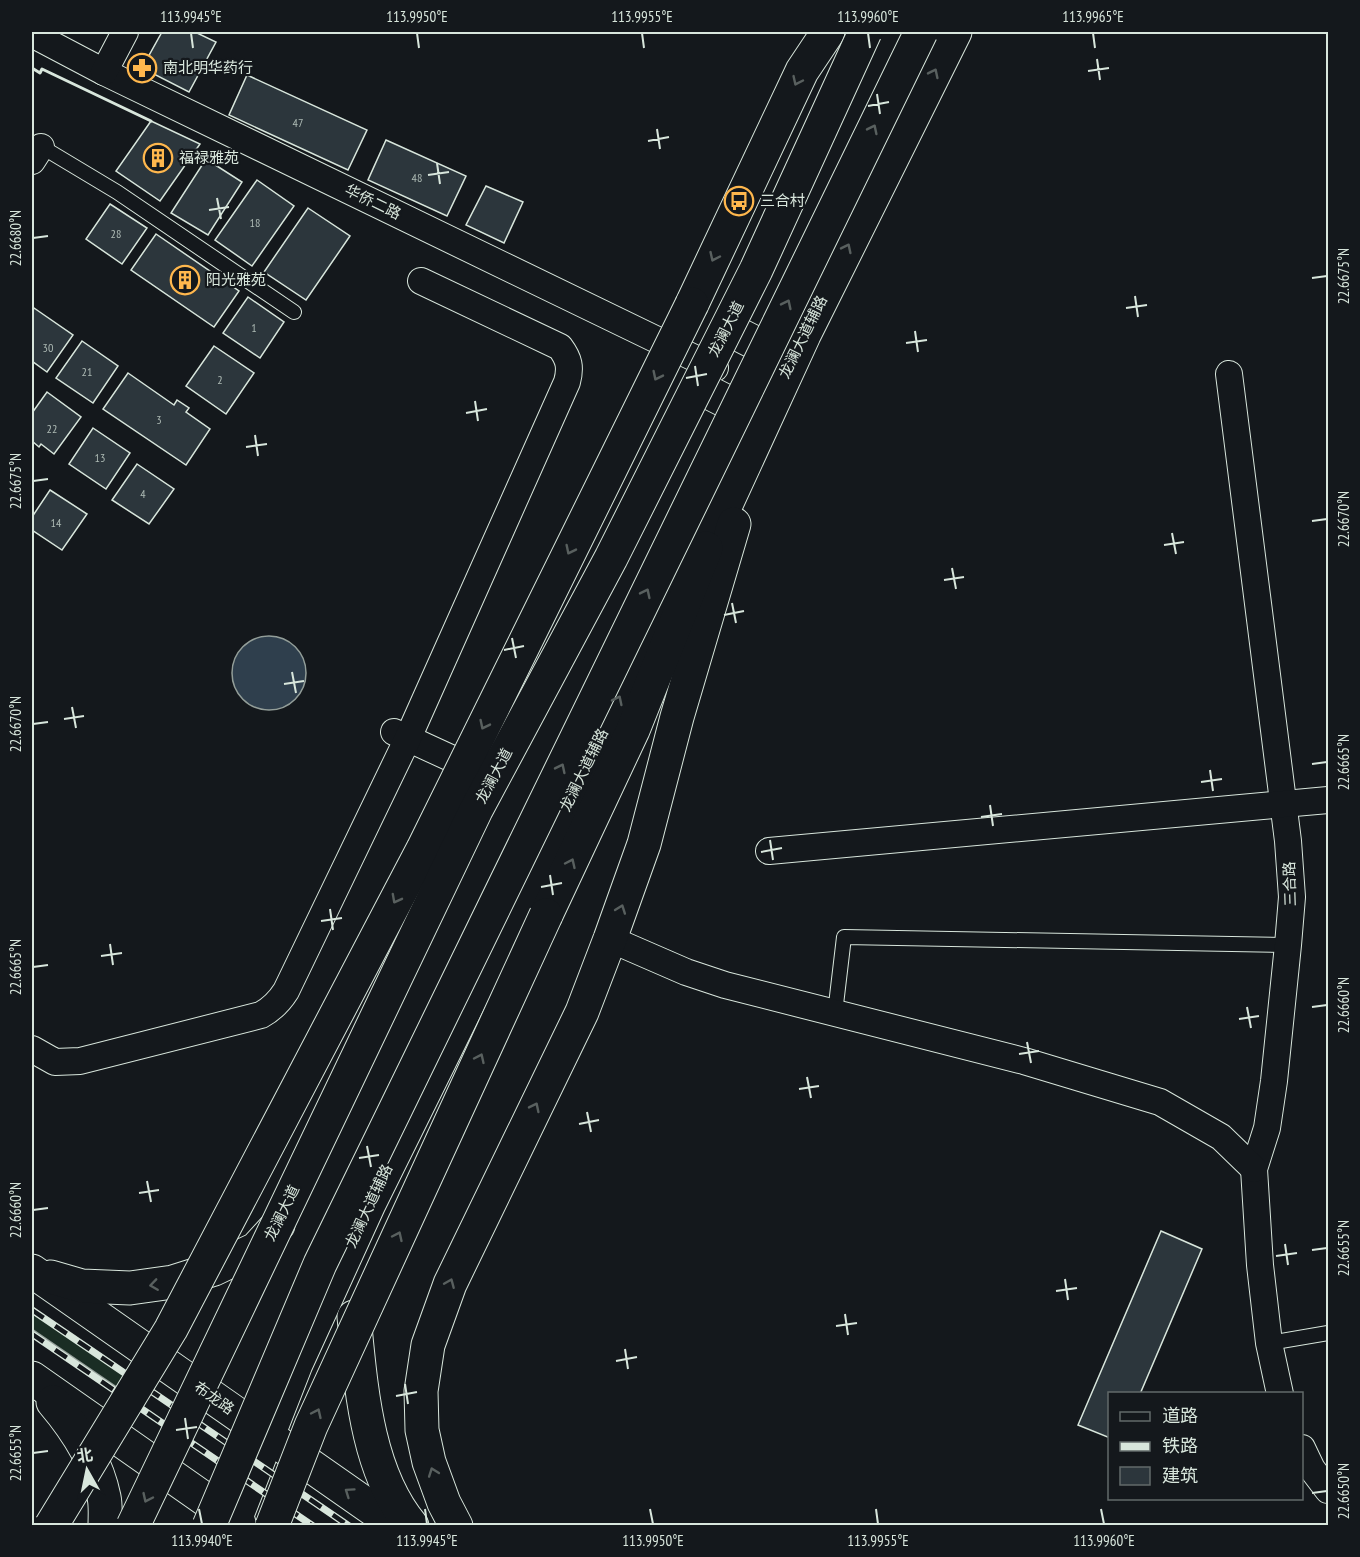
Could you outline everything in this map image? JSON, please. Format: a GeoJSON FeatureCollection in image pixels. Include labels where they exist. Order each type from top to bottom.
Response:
{"type":"FeatureCollection","features":[{"type":"Feature","properties":{"kind":"main road"},"geometry":{"type":"LineString","coordinates":[[51,1526],[171,1329],[423,849],[692,304],[802,71],[828,32]]}},
{"type":"Feature","properties":{"kind":"main road"},"geometry":{"type":"LineString","coordinates":[[168,1475],[204,1391],[502,783],[734,332],[836,106],[857,32]]}},
{"type":"Feature","properties":{"kind":"main road","name":"龙澜大道"},"geometry":{"type":"LineString","coordinates":[[134,1526],[476,810],[612,558],[756,270],[866,32]]}},
{"type":"Feature","properties":{"kind":"main road"},"geometry":{"type":"LineString","coordinates":[[32,1378],[168,1475],[229,1524],[320,1264],[921,32]]}},
{"type":"Feature","properties":{"kind":"main road","name":"龙澜大道辅路"},"geometry":{"type":"LineString","coordinates":[[229,1524],[269,1436],[296,1364],[369,1204],[634,668],[705,548],[792,362],[955,32]]}},
{"type":"Feature","properties":{"kind":"main road"},"geometry":{"type":"LineString","coordinates":[[734,332],[792,362]]}},
{"type":"Feature","properties":{"kind":"main road"},"geometry":{"type":"LineString","coordinates":[[456,1526],[444,1503],[429,1462],[422,1430],[421,1391],[428,1345],[450,1284],[582,1012],[644,844],[677,717],[764,420],[709,379]]}},
{"type":"Feature","properties":{"kind":"main road"},"geometry":{"type":"LineString","coordinates":[[272,1526],[311,1426],[633,730],[705,548]]}},
{"type":"Feature","properties":{"kind":"main road"},"geometry":{"type":"LineString","coordinates":[[369,1204],[355,1271],[354,1317],[361,1386],[377,1458],[389,1492],[412,1526]]}},
{"type":"Feature","properties":{"kind":"main road"},"geometry":{"type":"LineString","coordinates":[[33,1272],[82,1286],[130,1288],[173,1282],[214,1269],[256,1249],[293,1208]]}},
{"type":"Feature","properties":{"kind":"main road","name":"布龙路"},"geometry":{"type":"LineString","coordinates":[[33,1272],[397,1526]]}},
{"type":"Feature","properties":{"kind":"main road"},"geometry":{"type":"LineString","coordinates":[[32,1378],[67,1419],[91,1458],[105,1498],[105,1526]]}},
{"type":"Feature","properties":{"kind":"street"},"geometry":{"type":"LineString","coordinates":[[104,72],[125,32]]}},
{"type":"Feature","properties":{"kind":"street","name":"华侨二路"},"geometry":{"type":"LineString","coordinates":[[32,34],[709,379]]}},
{"type":"Feature","properties":{"kind":"street"},"geometry":{"type":"LineString","coordinates":[[32,1049],[55,1062],[80,1061],[261,1015],[280,1001],[286,991],[401,734],[567,382],[570,369],[568,358],[560,346],[421,281]]}},
{"type":"Feature","properties":{"kind":"street","name":"三合路"},"geometry":{"type":"LineString","coordinates":[[1229,374],[1288,841],[1292,897],[1274,1081],[1266,1128],[1254,1169],[1260,1265],[1269,1343],[1280,1392]]}},
{"type":"Feature","properties":{"kind":"street"},"geometry":{"type":"LineString","coordinates":[[401,734],[502,783]]}},
{"type":"Feature","properties":{"kind":"street"},"geometry":{"type":"LineString","coordinates":[[769,850],[1329,800]]}},
{"type":"Feature","properties":{"kind":"street"},"geometry":{"type":"LineString","coordinates":[[610,939],[686,972],[725,985],[1024,1061],[1160,1102],[1221,1137],[1254,1169]]}},
{"type":"Feature","properties":{"kind":"street"},"geometry":{"type":"LineString","coordinates":[[1303,1451],[1312,1469],[1329,1490]]}},
{"type":"Feature","properties":{"kind":"lane"},"geometry":{"type":"LineString","coordinates":[[35,150],[117,192],[294,312]]}},
{"type":"Feature","properties":{"kind":"lane"},"geometry":{"type":"LineString","coordinates":[[835,1013],[844,937],[1288,945]]}},
{"type":"Feature","properties":{"kind":"lane"},"geometry":{"type":"LineString","coordinates":[[1269,1343],[1329,1333]]}},
{"type":"Feature","properties":{"kind":"green space"},"geometry":{"type":"Polygon","coordinates":[[[32,1312],[134,1382],[124,1392],[32,1329],[32,1312]]]}},
{"type":"Feature","properties":{"kind":"water"},"geometry":{"type":"Polygon","coordinates":[[[269,636],[290,642],[300,652],[306,673],[300,694],[290,704],[269,710],[248,704],[238,694],[232,673],[238,652],[248,642],[269,636]]]}},
{"type":"Feature","properties":{"kind":"building"},"geometry":{"type":"Polygon","coordinates":[[[162,32],[195,32],[216,42],[189,92],[142,68],[162,32]]]}},
{"type":"Feature","properties":{"kind":"building"},"geometry":{"type":"Polygon","coordinates":[[[247,75],[367,130],[348,170],[229,115],[247,75]]]}},
{"type":"Feature","properties":{"kind":"building","name":"福禄雅苑"},"geometry":{"type":"Polygon","coordinates":[[[151,121],[200,144],[160,201],[116,171],[151,121]]]}},
{"type":"Feature","properties":{"kind":"building"},"geometry":{"type":"Polygon","coordinates":[[[386,140],[466,176],[447,216],[368,180],[386,140]]]}},
{"type":"Feature","properties":{"kind":"building"},"geometry":{"type":"Polygon","coordinates":[[[206,159],[242,182],[208,235],[171,213],[206,159]]]}},
{"type":"Feature","properties":{"kind":"building"},"geometry":{"type":"Polygon","coordinates":[[[257,180],[294,206],[252,266],[215,240],[257,180]]]}},
{"type":"Feature","properties":{"kind":"building"},"geometry":{"type":"Polygon","coordinates":[[[486,186],[523,202],[504,243],[466,225],[486,186]]]}},
{"type":"Feature","properties":{"kind":"building"},"geometry":{"type":"Polygon","coordinates":[[[110,204],[147,228],[122,264],[86,239],[110,204]]]}},
{"type":"Feature","properties":{"kind":"building"},"geometry":{"type":"Polygon","coordinates":[[[308,208],[350,236],[306,300],[264,272],[308,208]]]}},
{"type":"Feature","properties":{"kind":"building","name":"阳光雅苑"},"geometry":{"type":"Polygon","coordinates":[[[156,234],[239,291],[214,327],[131,270],[156,234]]]}},
{"type":"Feature","properties":{"kind":"building"},"geometry":{"type":"Polygon","coordinates":[[[248,297],[284,322],[260,358],[223,333],[248,297]]]}},
{"type":"Feature","properties":{"kind":"building"},"geometry":{"type":"Polygon","coordinates":[[[34,308],[73,335],[47,372],[32,361],[32,312],[34,308]]]}},
{"type":"Feature","properties":{"kind":"building"},"geometry":{"type":"Polygon","coordinates":[[[82,341],[118,366],[93,403],[56,378],[82,341]]]}},
{"type":"Feature","properties":{"kind":"building"},"geometry":{"type":"Polygon","coordinates":[[[214,346],[254,373],[226,414],[186,386],[214,346]]]}},
{"type":"Feature","properties":{"kind":"building"},"geometry":{"type":"Polygon","coordinates":[[[128,373],[174,405],[177,400],[189,408],[186,412],[210,429],[186,465],[103,409],[128,373]]]}},
{"type":"Feature","properties":{"kind":"building"},"geometry":{"type":"Polygon","coordinates":[[[47,392],[81,417],[54,454],[41,444],[39,447],[32,441],[32,413],[47,392]]]}},
{"type":"Feature","properties":{"kind":"building"},"geometry":{"type":"Polygon","coordinates":[[[93,428],[130,453],[106,489],[69,464],[93,428]]]}},
{"type":"Feature","properties":{"kind":"building"},"geometry":{"type":"Polygon","coordinates":[[[137,464],[174,489],[149,524],[112,500],[137,464]]]}},
{"type":"Feature","properties":{"kind":"building"},"geometry":{"type":"Polygon","coordinates":[[[50,490],[87,514],[62,550],[32,530],[32,517],[50,490]]]}},
{"type":"Feature","properties":{"kind":"building"},"geometry":{"type":"Polygon","coordinates":[[[1161,1231],[1202,1249],[1141,1392],[1108,1392],[1108,1437],[1078,1425],[1161,1231]]]}},
{"type":"Feature","properties":{"kind":"railway"},"geometry":{"type":"LineString","coordinates":[[32,1310],[349,1526]]}},
{"type":"Feature","properties":{"kind":"railway"},"geometry":{"type":"LineString","coordinates":[[32,1334],[313,1526]]}},
{"type":"Feature","properties":{"kind":"wall"},"geometry":{"type":"LineString","coordinates":[[32,68],[40,73],[42,69],[151,121]]}},
{"type":"Feature","properties":{"kind":"place","name":"南北明华药行"},"geometry":{"type":"Point","coordinates":[142,68]}},
{"type":"Feature","properties":{"kind":"place","name":"福禄雅苑"},"geometry":{"type":"Point","coordinates":[158,158]}},
{"type":"Feature","properties":{"kind":"place","name":"三合村"},"geometry":{"type":"Point","coordinates":[739,201]}},
{"type":"Feature","properties":{"kind":"place","name":"阳光雅苑"},"geometry":{"type":"Point","coordinates":[185,280]}}]}
